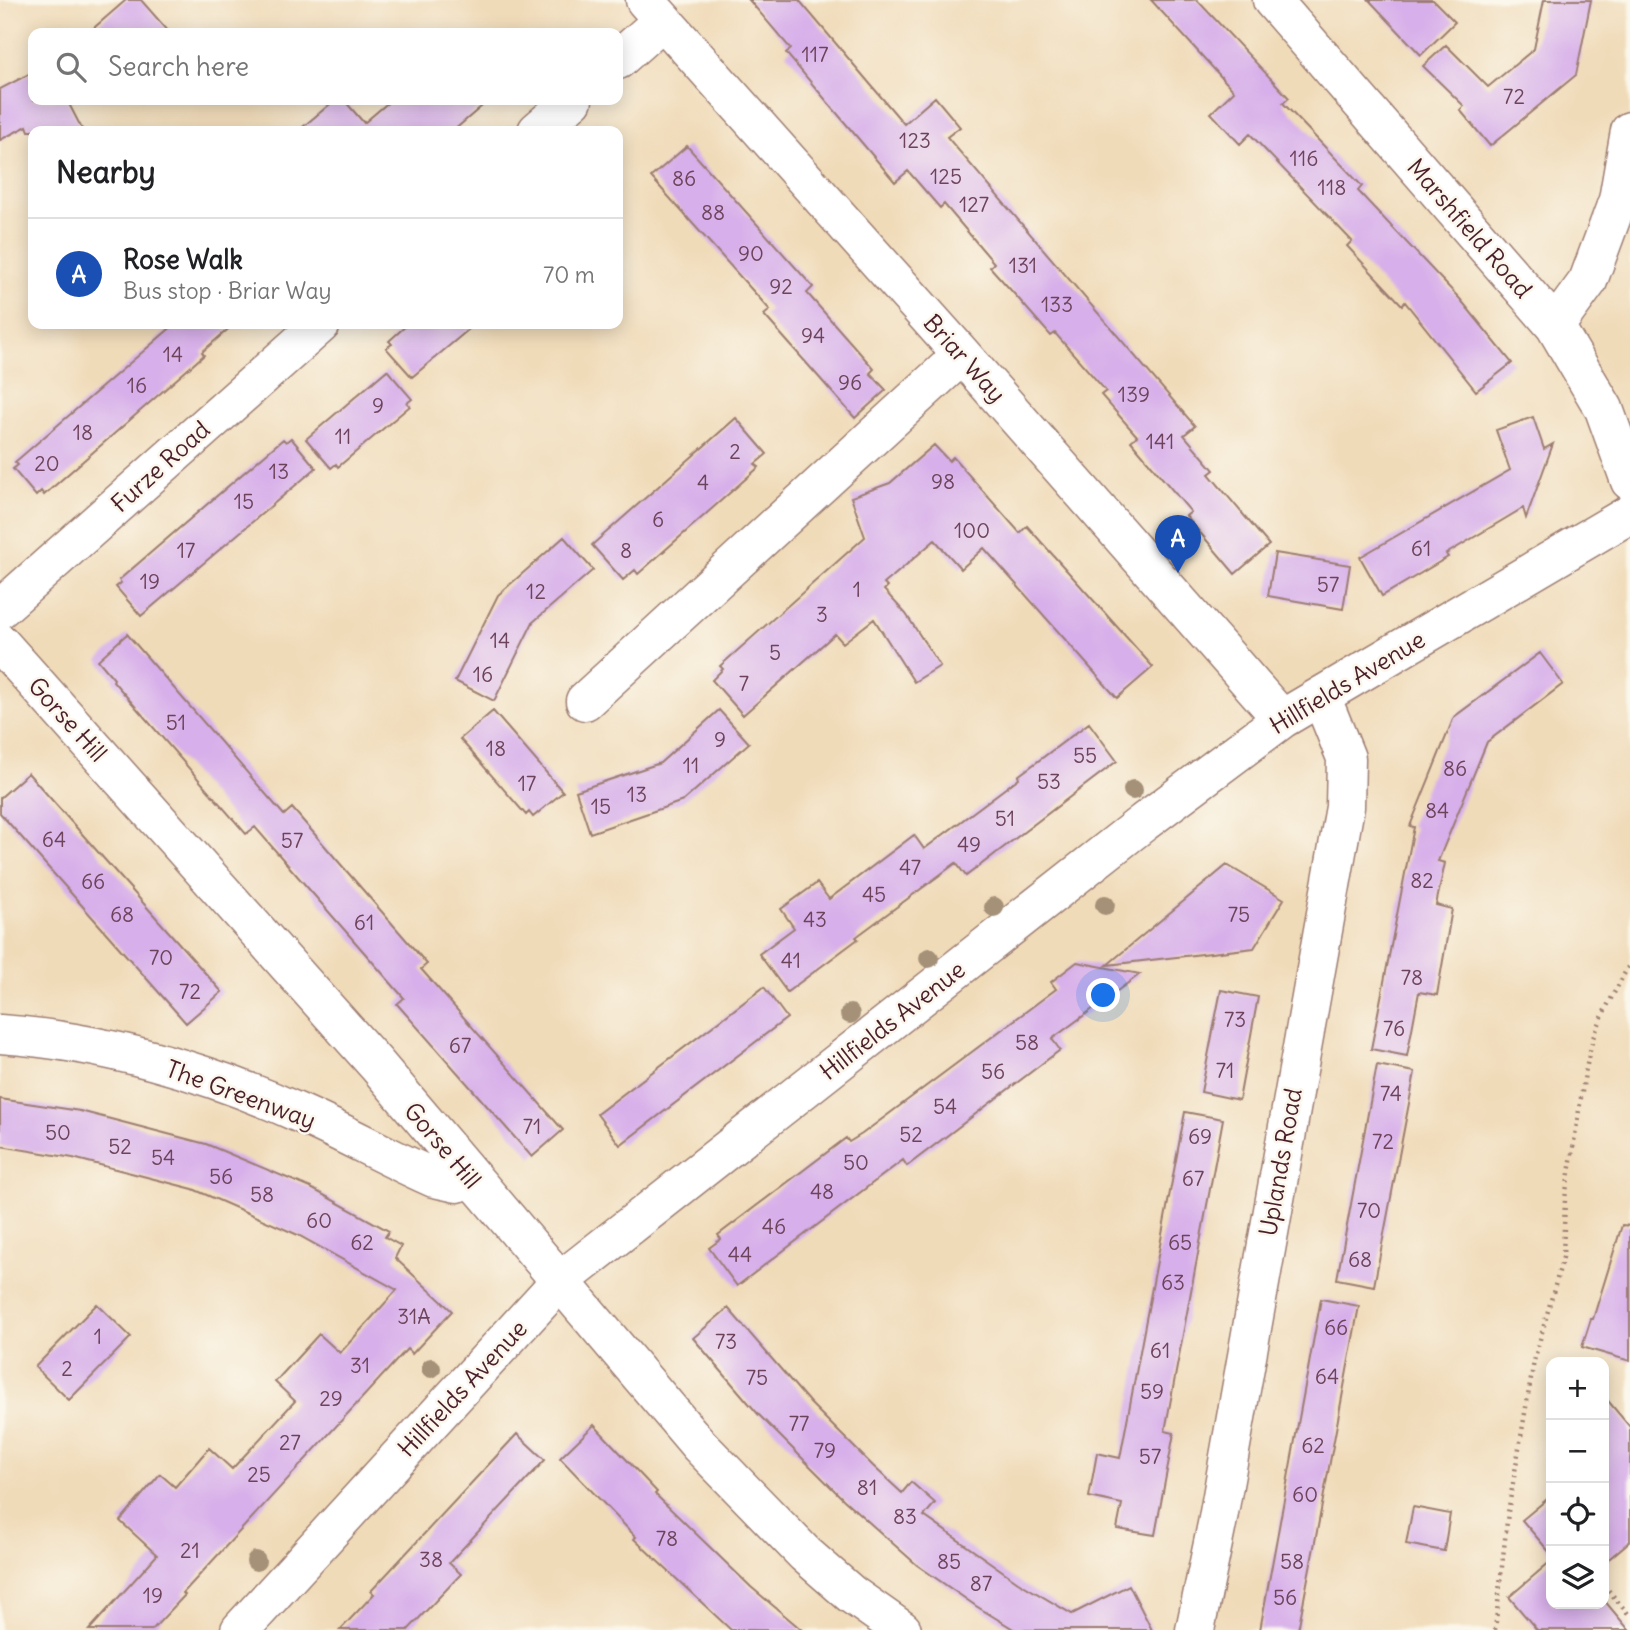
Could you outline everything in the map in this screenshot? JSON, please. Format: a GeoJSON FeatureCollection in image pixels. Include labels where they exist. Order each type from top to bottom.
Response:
{"type":"FeatureCollection","features":[{"type":"Feature","properties":{"kind":"street","name":"Marshfield Road"},"geometry":{"type":"LineString","coordinates":[[1272,0],[1555,326],[1604,409],[1630,481]]}},
{"type":"Feature","properties":{"kind":"street"},"geometry":{"type":"LineString","coordinates":[[623,53],[654,10]]}},
{"type":"Feature","properties":{"kind":"street","name":"Briar Way"},"geometry":{"type":"LineString","coordinates":[[654,10],[1282,719]]}},
{"type":"Feature","properties":{"kind":"street"},"geometry":{"type":"LineString","coordinates":[[543,126],[567,105]]}},
{"type":"Feature","properties":{"kind":"street"},"geometry":{"type":"LineString","coordinates":[[1555,326],[1588,281],[1618,200],[1630,131]]}},
{"type":"Feature","properties":{"kind":"street","name":"Furze Road"},"geometry":{"type":"LineString","coordinates":[[0,609],[315,329]]}},
{"type":"Feature","properties":{"kind":"street"},"geometry":{"type":"LineString","coordinates":[[585,701],[962,355]]}},
{"type":"Feature","properties":{"kind":"street","name":"Hillfields Avenue"},"geometry":{"type":"LineString","coordinates":[[240,1630],[561,1281],[1144,822],[1282,719],[1630,514]]}},
{"type":"Feature","properties":{"kind":"street","name":"Gorse Hill"},"geometry":{"type":"LineString","coordinates":[[0,643],[377,1065],[699,1445],[755,1505],[823,1570],[851,1594],[902,1630]]}},
{"type":"Feature","properties":{"kind":"street","name":"Uplands Road"},"geometry":{"type":"LineString","coordinates":[[1195,1630],[1217,1524],[1345,807],[1346,758],[1321,696]]}},
{"type":"Feature","properties":{"kind":"street","name":"The Greenway"},"geometry":{"type":"LineString","coordinates":[[0,1034],[59,1041],[132,1055],[187,1071],[248,1091],[300,1113],[434,1178],[457,1183],[472,1180]]}},
{"type":"Feature","properties":{"kind":"path"},"geometry":{"type":"LineString","coordinates":[[1495,1630],[1508,1512],[1534,1361],[1563,1257],[1565,1198],[1585,1073],[1593,1038],[1630,963]]}},
{"type":"Feature","properties":{"kind":"path"},"geometry":{"type":"LineString","coordinates":[[1609,1591],[1629,1614]]}},
{"type":"Feature","properties":{"kind":"building"},"geometry":{"type":"Polygon","coordinates":[[[126,0],[141,0],[166,28],[94,28],[126,0]]]}},
{"type":"Feature","properties":{"kind":"building"},"geometry":{"type":"Polygon","coordinates":[[[749,0],[799,0],[904,124],[935,97],[960,127],[947,137],[1195,426],[1184,435],[1214,470],[1209,474],[1269,545],[1235,574],[1186,516],[1191,512],[1131,441],[1137,436],[1101,395],[1106,391],[1055,333],[1051,336],[990,267],[994,263],[944,204],[940,208],[908,171],[895,182],[786,53],[791,49],[749,0]]]}},
{"type":"Feature","properties":{"kind":"building"},"geometry":{"type":"Polygon","coordinates":[[[1151,0],[1197,0],[1289,98],[1283,103],[1362,186],[1358,191],[1460,299],[1512,363],[1476,391],[1405,302],[1402,305],[1347,246],[1352,241],[1250,134],[1240,144],[1211,113],[1234,91],[1151,0]]]}},
{"type":"Feature","properties":{"kind":"building"},"geometry":{"type":"Polygon","coordinates":[[[1369,0],[1433,0],[1455,22],[1421,55],[1369,0]]]}},
{"type":"Feature","properties":{"kind":"building"},"geometry":{"type":"Polygon","coordinates":[[[1544,0],[1591,0],[1576,75],[1490,146],[1460,110],[1464,106],[1423,66],[1446,45],[1488,87],[1534,49],[1544,0]]]}},
{"type":"Feature","properties":{"kind":"building"},"geometry":{"type":"Polygon","coordinates":[[[28,75],[28,105],[70,105],[80,126],[28,126],[28,128],[27,126],[0,140],[0,89],[28,75]]]}},
{"type":"Feature","properties":{"kind":"building"},"geometry":{"type":"Polygon","coordinates":[[[329,105],[348,105],[364,123],[385,105],[483,105],[459,126],[304,126],[329,105]]]}},
{"type":"Feature","properties":{"kind":"building"},"geometry":{"type":"Polygon","coordinates":[[[687,146],[813,287],[807,293],[874,369],[870,373],[886,390],[855,418],[764,315],[770,310],[651,177],[687,146]]]}},
{"type":"Feature","properties":{"kind":"building"},"geometry":{"type":"Polygon","coordinates":[[[169,329],[228,329],[202,352],[204,355],[44,495],[41,491],[36,496],[13,469],[18,465],[15,462],[169,329]]]}},
{"type":"Feature","properties":{"kind":"building"},"geometry":{"type":"Polygon","coordinates":[[[402,329],[469,329],[412,377],[386,348],[392,344],[389,341],[402,329]]]}},
{"type":"Feature","properties":{"kind":"building"},"geometry":{"type":"Polygon","coordinates":[[[387,370],[412,399],[407,403],[410,406],[338,467],[336,464],[331,468],[306,439],[387,370]]]}},
{"type":"Feature","properties":{"kind":"building"},"geometry":{"type":"Polygon","coordinates":[[[1533,417],[1544,449],[1553,444],[1526,518],[1523,508],[1382,596],[1360,557],[1510,470],[1496,430],[1533,417]]]}},
{"type":"Feature","properties":{"kind":"building"},"geometry":{"type":"Polygon","coordinates":[[[736,418],[767,454],[755,464],[759,467],[638,574],[635,570],[623,580],[592,545],[736,418]]]}},
{"type":"Feature","properties":{"kind":"building"},"geometry":{"type":"Polygon","coordinates":[[[291,438],[316,468],[141,616],[116,587],[121,583],[119,580],[283,439],[286,442],[291,438]]]}},
{"type":"Feature","properties":{"kind":"building"},"geometry":{"type":"Polygon","coordinates":[[[934,445],[949,461],[953,457],[1020,533],[1027,526],[1153,667],[1117,698],[984,548],[961,569],[935,540],[884,584],[887,587],[884,590],[906,614],[940,666],[914,682],[874,619],[843,643],[835,634],[743,715],[712,680],[723,669],[720,666],[865,537],[851,497],[890,483],[934,445]]]}},
{"type":"Feature","properties":{"kind":"building"},"geometry":{"type":"Polygon","coordinates":[[[564,537],[593,570],[533,622],[494,701],[455,681],[498,595],[564,537]]]}},
{"type":"Feature","properties":{"kind":"building"},"geometry":{"type":"Polygon","coordinates":[[[1275,553],[1350,565],[1343,609],[1268,596],[1275,553]]]}},
{"type":"Feature","properties":{"kind":"building"},"geometry":{"type":"Polygon","coordinates":[[[127,634],[284,815],[292,808],[427,964],[421,969],[563,1130],[532,1157],[397,1004],[404,998],[255,827],[246,834],[113,681],[98,660],[127,634]]]}},
{"type":"Feature","properties":{"kind":"building"},"geometry":{"type":"Polygon","coordinates":[[[1540,653],[1563,684],[1487,742],[1438,861],[1445,863],[1436,905],[1452,909],[1437,995],[1419,992],[1407,1056],[1371,1049],[1414,827],[1410,826],[1454,717],[1540,653]]]}},
{"type":"Feature","properties":{"kind":"building"},"geometry":{"type":"Polygon","coordinates":[[[719,710],[749,743],[683,801],[590,833],[576,791],[660,763],[719,710]]]}},
{"type":"Feature","properties":{"kind":"building"},"geometry":{"type":"Polygon","coordinates":[[[493,711],[563,792],[533,817],[529,812],[526,815],[460,739],[493,711]]]}},
{"type":"Feature","properties":{"kind":"building"},"geometry":{"type":"Polygon","coordinates":[[[1089,723],[1117,761],[966,876],[956,863],[787,992],[759,954],[794,928],[781,909],[817,883],[829,899],[914,835],[924,849],[1089,723]]]}},
{"type":"Feature","properties":{"kind":"building"},"geometry":{"type":"Polygon","coordinates":[[[28,773],[222,992],[186,1023],[0,813],[0,798],[28,773]]]}},
{"type":"Feature","properties":{"kind":"building"},"geometry":{"type":"Polygon","coordinates":[[[1227,865],[1284,899],[1254,948],[1107,965],[1227,865]]]}},
{"type":"Feature","properties":{"kind":"building"},"geometry":{"type":"Polygon","coordinates":[[[1077,962],[1140,974],[1052,1039],[1060,1050],[907,1166],[903,1160],[737,1286],[709,1248],[721,1239],[718,1235],[846,1138],[849,1142],[862,1134],[1056,989],[1051,982],[1077,962]]]}},
{"type":"Feature","properties":{"kind":"building"},"geometry":{"type":"Polygon","coordinates":[[[764,987],[787,1018],[620,1145],[597,1114],[764,987]]]}},
{"type":"Feature","properties":{"kind":"building"},"geometry":{"type":"Polygon","coordinates":[[[1221,990],[1258,997],[1239,1100],[1201,1092],[1221,990]]]}},
{"type":"Feature","properties":{"kind":"building"},"geometry":{"type":"Polygon","coordinates":[[[1377,1065],[1415,1072],[1374,1286],[1337,1279],[1377,1065]]]}},
{"type":"Feature","properties":{"kind":"building"},"geometry":{"type":"Polygon","coordinates":[[[0,1099],[80,1111],[206,1144],[311,1188],[389,1231],[385,1237],[401,1246],[395,1258],[452,1311],[412,1354],[407,1349],[152,1630],[89,1630],[157,1555],[120,1521],[160,1474],[175,1487],[209,1448],[232,1469],[295,1401],[275,1382],[319,1334],[340,1353],[397,1290],[298,1235],[193,1189],[73,1158],[0,1146],[0,1099]]]}},
{"type":"Feature","properties":{"kind":"building"},"geometry":{"type":"Polygon","coordinates":[[[1185,1112],[1223,1119],[1165,1431],[1174,1433],[1155,1535],[1117,1529],[1122,1504],[1089,1497],[1097,1453],[1120,1458],[1185,1112]]]}},
{"type":"Feature","properties":{"kind":"building"},"geometry":{"type":"Polygon","coordinates":[[[1622,1225],[1630,1226],[1630,1361],[1582,1347],[1622,1225]]]}},
{"type":"Feature","properties":{"kind":"building"},"geometry":{"type":"Polygon","coordinates":[[[1321,1299],[1359,1306],[1298,1630],[1260,1630],[1321,1299]]]}},
{"type":"Feature","properties":{"kind":"building"},"geometry":{"type":"Polygon","coordinates":[[[97,1304],[131,1337],[69,1400],[35,1367],[97,1304]]]}},
{"type":"Feature","properties":{"kind":"building"},"geometry":{"type":"Polygon","coordinates":[[[728,1308],[810,1403],[873,1466],[902,1493],[911,1482],[935,1503],[924,1516],[1018,1582],[1072,1614],[1129,1585],[1152,1630],[1015,1630],[917,1565],[844,1500],[758,1414],[693,1338],[728,1308]]]}},
{"type":"Feature","properties":{"kind":"building"},"geometry":{"type":"Polygon","coordinates":[[[1609,1402],[1630,1427],[1630,1541],[1609,1559],[1609,1402]]]}},
{"type":"Feature","properties":{"kind":"building"},"geometry":{"type":"Polygon","coordinates":[[[594,1425],[657,1492],[655,1494],[751,1587],[802,1630],[731,1630],[634,1539],[636,1537],[560,1458],[594,1425]]]}},
{"type":"Feature","properties":{"kind":"building"},"geometry":{"type":"Polygon","coordinates":[[[517,1434],[545,1460],[449,1563],[461,1574],[408,1630],[340,1630],[374,1594],[371,1591],[517,1434]]]}},
{"type":"Feature","properties":{"kind":"building"},"geometry":{"type":"Polygon","coordinates":[[[1546,1500],[1546,1548],[1522,1520],[1546,1500]]]}},
{"type":"Feature","properties":{"kind":"building"},"geometry":{"type":"Polygon","coordinates":[[[1413,1507],[1450,1514],[1444,1551],[1406,1544],[1413,1507]]]}},
{"type":"Feature","properties":{"kind":"building"},"geometry":{"type":"Polygon","coordinates":[[[1546,1565],[1546,1609],[1609,1609],[1609,1606],[1629,1630],[1537,1630],[1509,1597],[1546,1565]]]}},
{"type":"Feature","properties":{"kind":"place","name":"Rose Walk"},"geometry":{"type":"Point","coordinates":[1178,573]}}]}
